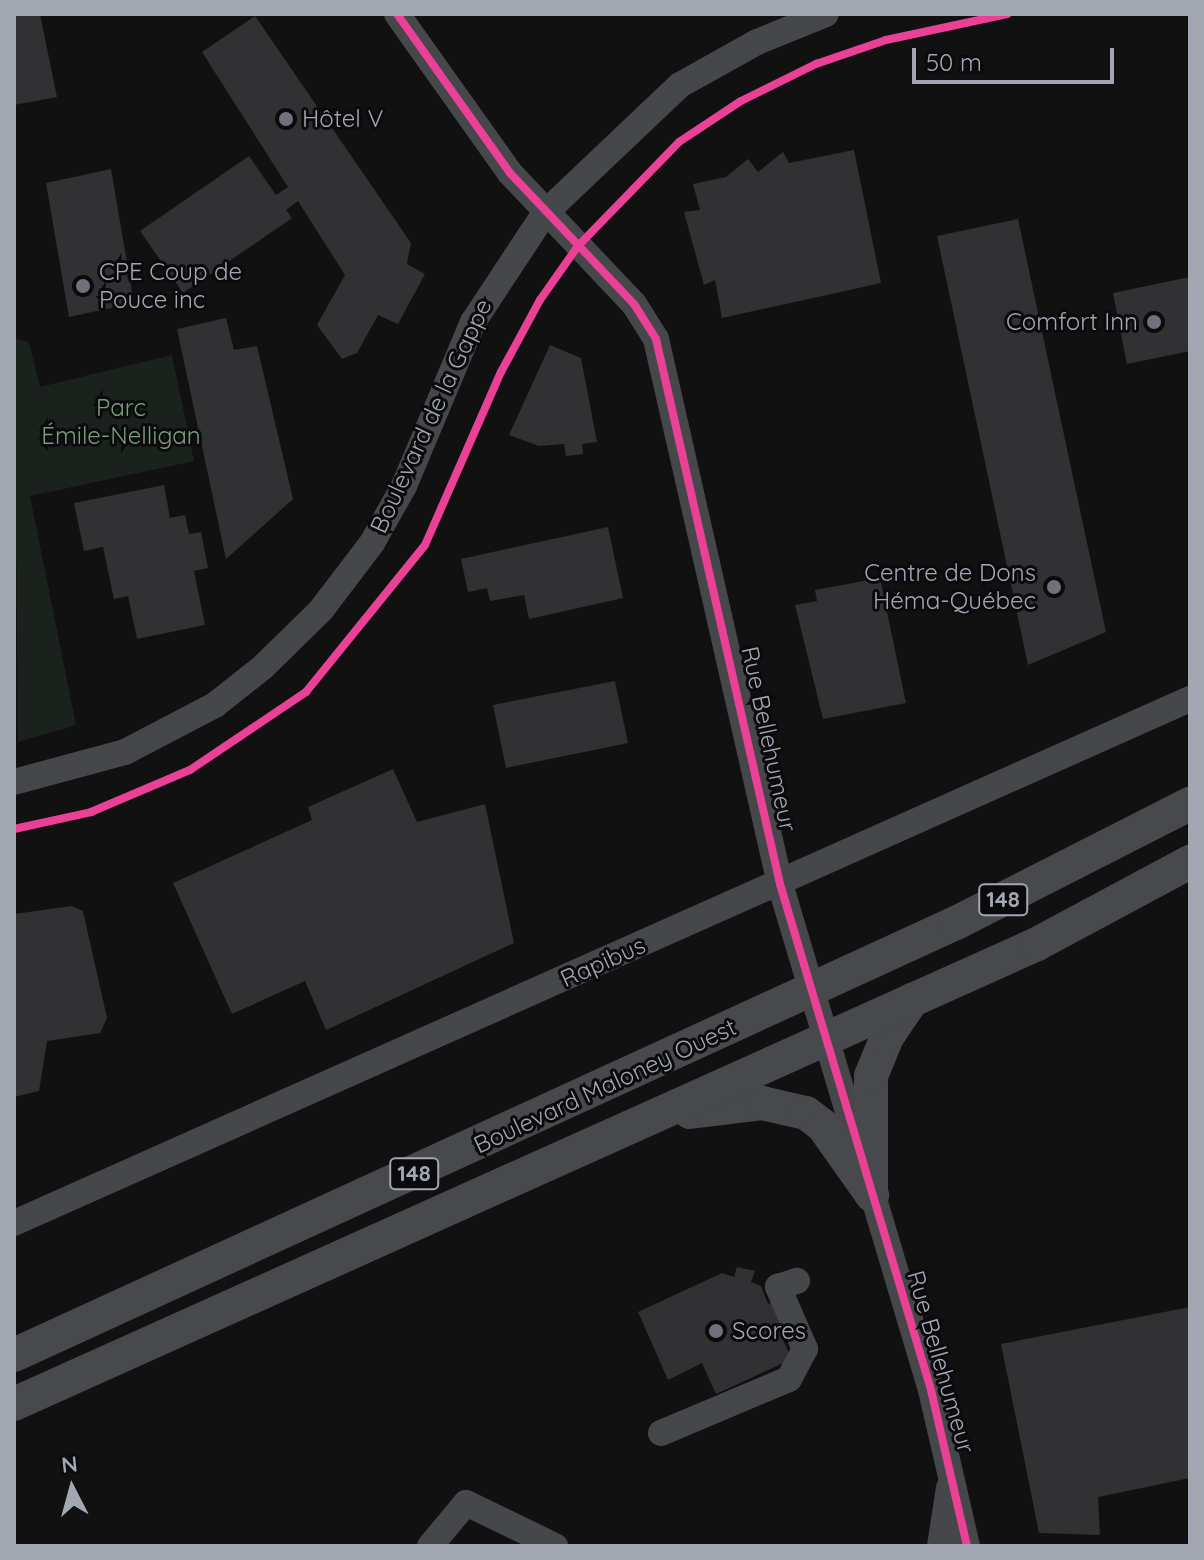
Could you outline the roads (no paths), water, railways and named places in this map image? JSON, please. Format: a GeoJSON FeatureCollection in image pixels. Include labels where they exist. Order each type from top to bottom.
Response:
{"type":"FeatureCollection","features":[{"type":"Feature","properties":{"kind":"main road","name":"Boulevard Maloney Ouest"},"geometry":{"type":"LineString","coordinates":[[14,1355],[813,989],[1190,804]]}},
{"type":"Feature","properties":{"kind":"main road","name":"Boulevard Maloney Ouest"},"geometry":{"type":"LineString","coordinates":[[14,1404],[1037,944],[1190,862]]}},
{"type":"Feature","properties":{"kind":"main road"},"geometry":{"type":"LineString","coordinates":[[872,1195],[871,1076],[887,1037],[912,1000]]}},
{"type":"Feature","properties":{"kind":"main road"},"geometry":{"type":"LineString","coordinates":[[646,1119],[733,1105],[789,1105],[823,1126],[872,1195]]}},
{"type":"Feature","properties":{"kind":"street","name":"Rue Bellehumeur"},"geometry":{"type":"LineString","coordinates":[[397,14],[545,213],[634,304],[656,339],[780,884],[952,1473],[967,1546]]}},
{"type":"Feature","properties":{"kind":"street","name":"Boulevard de la Gappe"},"geometry":{"type":"LineString","coordinates":[[14,782],[113,756],[168,732],[263,667],[321,610],[382,526],[473,322],[545,213],[680,85],[757,42],[826,14]]}},
{"type":"Feature","properties":{"kind":"street","name":"Rapibus"},"geometry":{"type":"LineString","coordinates":[[14,1223],[1190,699]]}},
{"type":"Feature","properties":{"kind":"street"},"geometry":{"type":"LineString","coordinates":[[661,1433],[789,1379],[805,1349],[778,1287],[797,1281]]}},
{"type":"Feature","properties":{"kind":"street"},"geometry":{"type":"LineString","coordinates":[[940,1546],[952,1473]]}},
{"type":"Feature","properties":{"kind":"street"},"geometry":{"type":"LineString","coordinates":[[430,1546],[466,1503],[555,1546]]}},
{"type":"Feature","properties":{"kind":"place","name":"Hôtel V"},"geometry":{"type":"Point","coordinates":[286,119]}},
{"type":"Feature","properties":{"kind":"place","name":"CPE Coup de Pouce inc"},"geometry":{"type":"Point","coordinates":[83,286]}},
{"type":"Feature","properties":{"kind":"place","name":"Comfort Inn"},"geometry":{"type":"Point","coordinates":[1154,322]}},
{"type":"Feature","properties":{"kind":"place","name":"Centre de Dons Héma-Québec"},"geometry":{"type":"Point","coordinates":[1054,587]}},
{"type":"Feature","properties":{"kind":"place","name":"Scores"},"geometry":{"type":"Point","coordinates":[716,1331]}},
{"type":"Feature","properties":{"kind":"park label","name":"Parc Émile-Nelligan"},"geometry":{"type":"Point","coordinates":[121,422]}}]}
